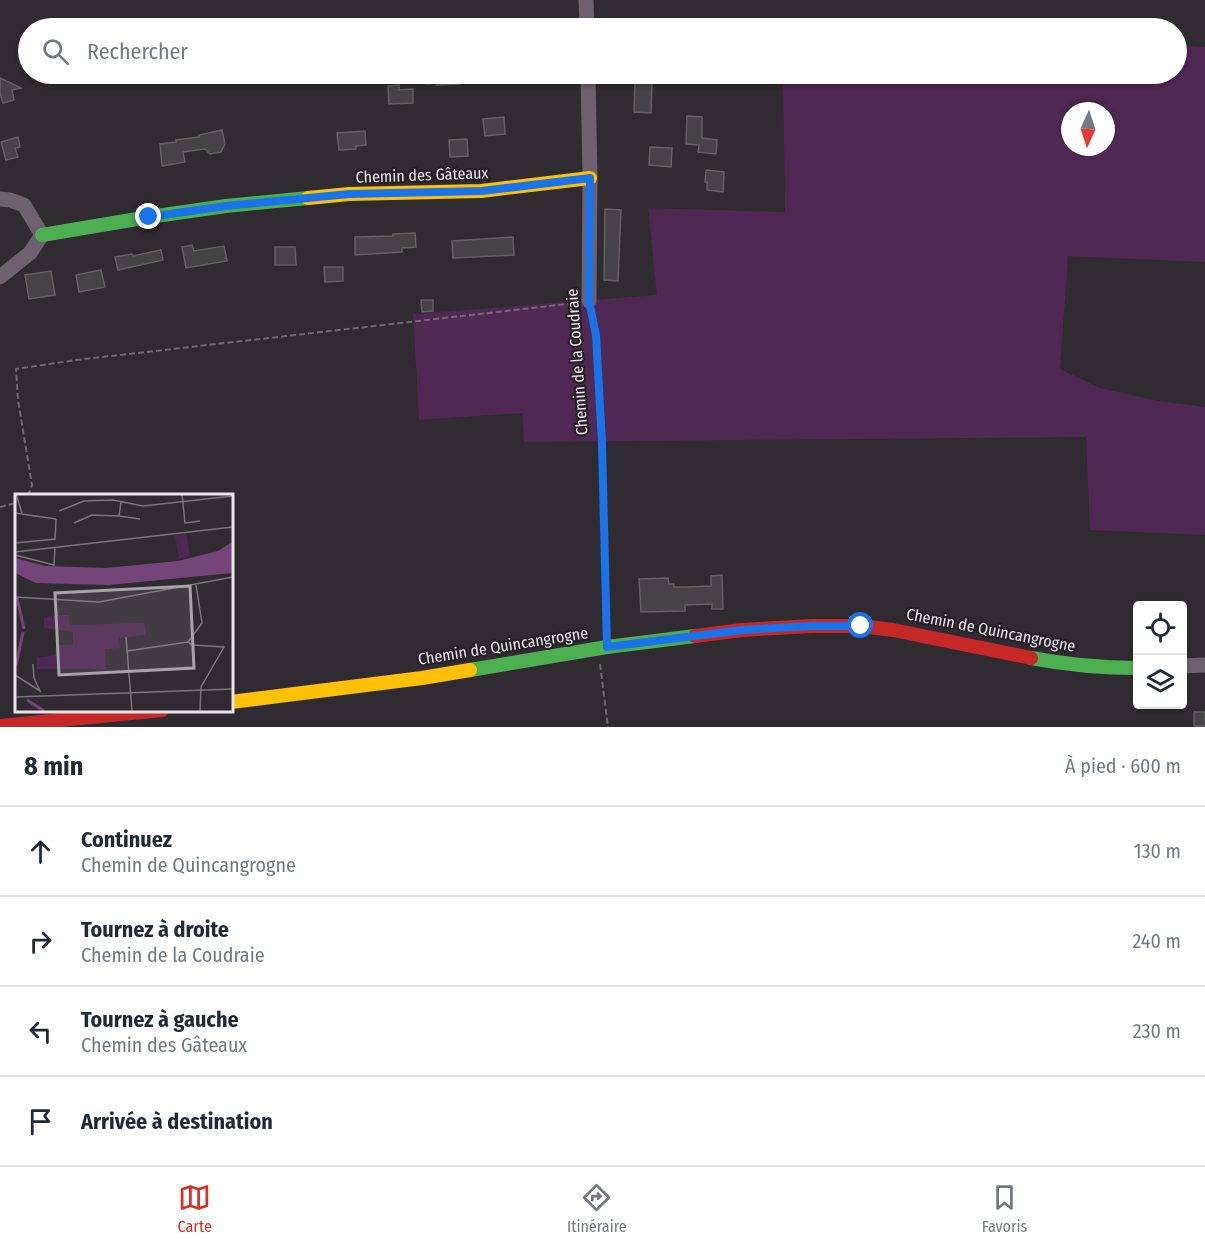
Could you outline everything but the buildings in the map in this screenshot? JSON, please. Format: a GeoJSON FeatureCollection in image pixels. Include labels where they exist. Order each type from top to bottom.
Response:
{"type":"FeatureCollection","features":[{"type":"Feature","properties":{"kind":"street"},"geometry":{"type":"LineString","coordinates":[[586,0],[587,18]]}},
{"type":"Feature","properties":{"kind":"street","name":"Chemin de la Coudraie"},"geometry":{"type":"LineString","coordinates":[[588,84],[589,301]]}},
{"type":"Feature","properties":{"kind":"street","name":"Chemin des Gâteaux"},"geometry":{"type":"LineString","coordinates":[[42,235],[226,206],[349,194],[482,191],[590,178]]}},
{"type":"Feature","properties":{"kind":"street"},"geometry":{"type":"LineString","coordinates":[[0,199],[24,205],[42,235],[30,253],[0,277]]}},
{"type":"Feature","properties":{"kind":"street","name":"Chemin de Quincangrogne"},"geometry":{"type":"LineString","coordinates":[[232,702],[422,678],[602,648],[742,630],[812,626],[861,626],[893,630],[1062,664],[1100,668],[1133,668]]}},
{"type":"Feature","properties":{"kind":"street"},"geometry":{"type":"LineString","coordinates":[[1187,666],[1205,665]]}},
{"type":"Feature","properties":{"kind":"street"},"geometry":{"type":"LineString","coordinates":[[0,726],[151,712]]}},
{"type":"Feature","properties":{"kind":"path"},"geometry":{"type":"LineString","coordinates":[[29,494],[32,485],[18,400],[16,369],[76,360],[589,301]]}},
{"type":"Feature","properties":{"kind":"path","name":"Chemin de la Coudraie"},"geometry":{"type":"LineString","coordinates":[[589,301],[596,335],[602,443],[602,648],[608,727]]}},
{"type":"Feature","properties":{"kind":"path"},"geometry":{"type":"LineString","coordinates":[[0,507],[15,503]]}},
{"type":"Feature","properties":{"kind":"shaded area"},"geometry":{"type":"Polygon","coordinates":[[[1187,46],[1205,47],[1205,262],[1068,256],[1060,369],[1100,388],[1159,401],[1205,407],[1205,535],[1090,530],[1086,437],[524,442],[522,413],[419,420],[413,314],[657,295],[648,208],[785,212],[783,84],[1187,84],[1187,46]]]}},
{"type":"Feature","properties":{"kind":"traffic: fast"},"geometry":{"type":"LineString","coordinates":[[42,235],[226,206],[308,198]]}},
{"type":"Feature","properties":{"kind":"traffic: fast"},"geometry":{"type":"LineString","coordinates":[[470,670],[607,647],[695,636]]}},
{"type":"Feature","properties":{"kind":"traffic: fast"},"geometry":{"type":"LineString","coordinates":[[1031,658],[1085,666],[1133,668]]}},
{"type":"Feature","properties":{"kind":"traffic: slow"},"geometry":{"type":"LineString","coordinates":[[308,198],[349,194],[481,191],[590,178]]}},
{"type":"Feature","properties":{"kind":"traffic: slow"},"geometry":{"type":"LineString","coordinates":[[232,702],[470,670]]}},
{"type":"Feature","properties":{"kind":"traffic: jam"},"geometry":{"type":"LineString","coordinates":[[695,636],[742,630],[861,626],[893,630],[1031,658]]}},
{"type":"Feature","properties":{"kind":"traffic: jam"},"geometry":{"type":"LineString","coordinates":[[0,726],[142,712]]}},
{"type":"Feature","properties":{"kind":"route"},"geometry":{"type":"LineString","coordinates":[[149,217],[226,206],[349,194],[482,191],[590,178],[589,301],[596,335],[602,443],[607,647],[742,630],[861,626]]}}]}
